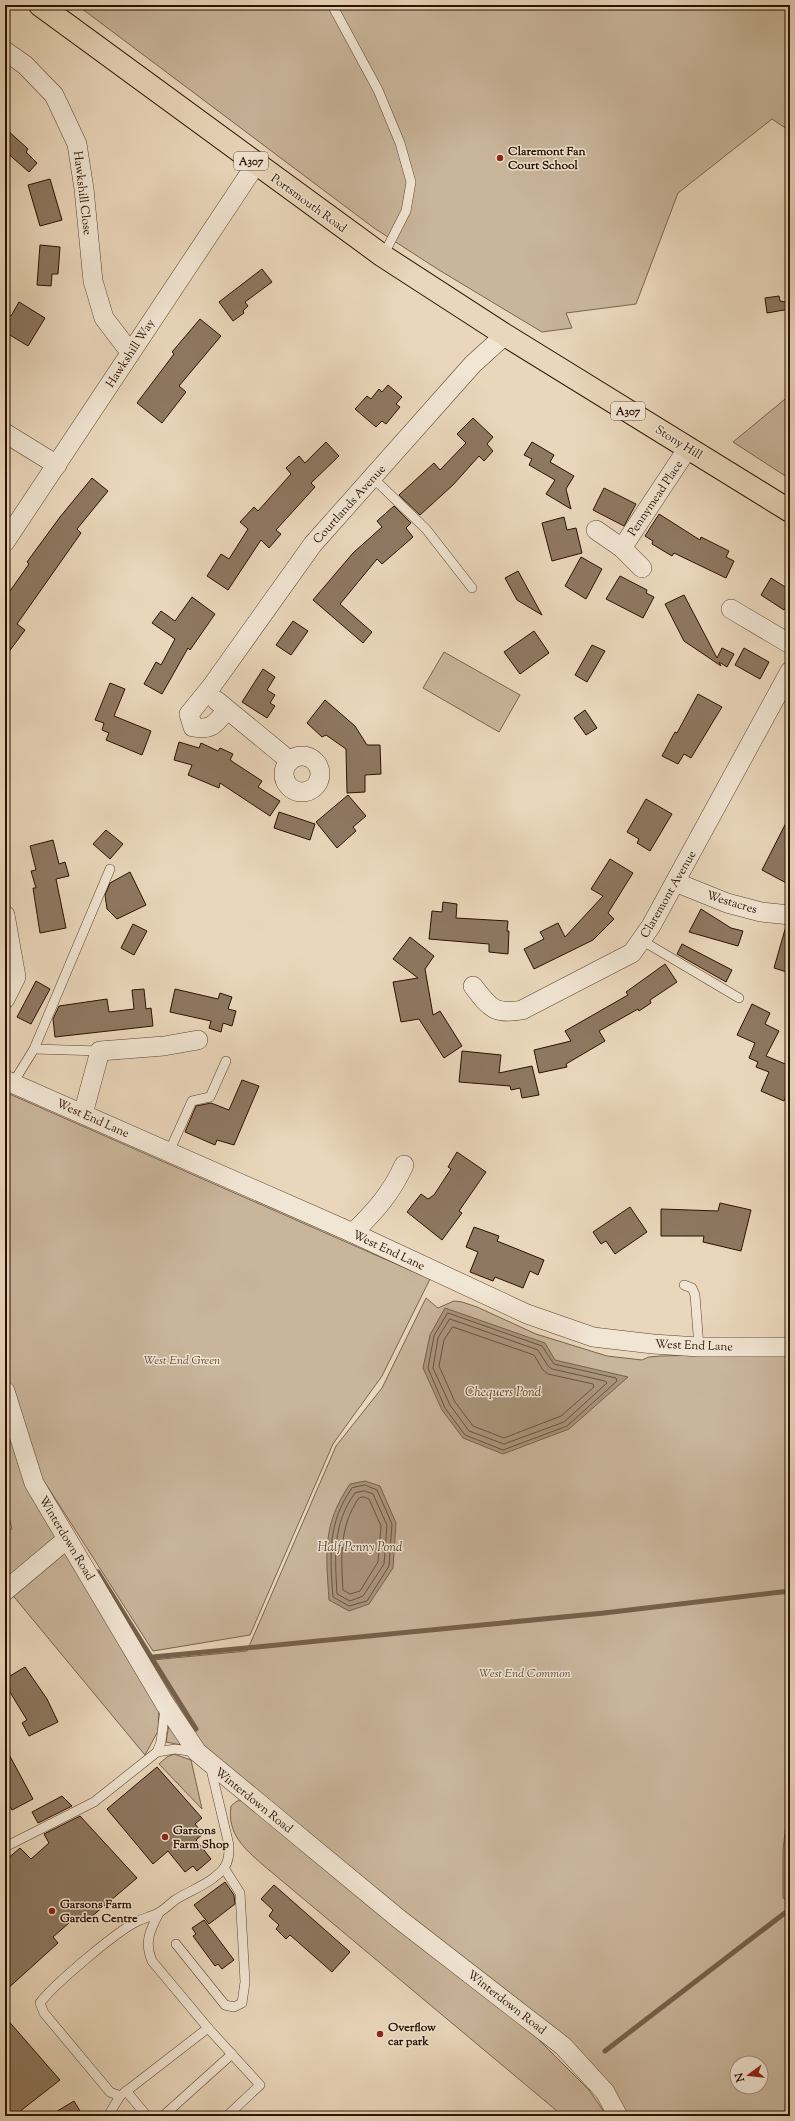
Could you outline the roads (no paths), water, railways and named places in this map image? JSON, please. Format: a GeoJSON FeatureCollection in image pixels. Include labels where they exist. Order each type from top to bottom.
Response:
{"type":"FeatureCollection","features":[{"type":"Feature","properties":{"kind":"main road","name":"Portsmouth Road"},"geometry":{"type":"LineString","coordinates":[[40,5],[383,256],[466,310]]}},
{"type":"Feature","properties":{"kind":"main road","name":"Stony Hill"},"geometry":{"type":"LineString","coordinates":[[466,310],[790,511]]}},
{"type":"Feature","properties":{"kind":"street","name":"Hawkshill Close"},"geometry":{"type":"LineString","coordinates":[[5,51],[25,64],[54,95],[77,144],[84,189],[93,281],[104,318],[130,352]]}},
{"type":"Feature","properties":{"kind":"street","name":"Hawkshill Way"},"geometry":{"type":"LineString","coordinates":[[5,542],[256,164]]}},
{"type":"Feature","properties":{"kind":"street","name":"Courtlands Avenue"},"geometry":{"type":"LineString","coordinates":[[227,710],[212,727],[204,729],[193,727],[189,714],[211,688],[312,544],[473,364],[505,335]]}},
{"type":"Feature","properties":{"kind":"street"},"geometry":{"type":"LineString","coordinates":[[5,433],[56,465]]}},
{"type":"Feature","properties":{"kind":"street","name":"Pennymead Place"},"geometry":{"type":"LineString","coordinates":[[622,548],[688,448]]}},
{"type":"Feature","properties":{"kind":"street","name":"Pennymead Place"},"geometry":{"type":"LineString","coordinates":[[596,530],[622,548],[642,568]]}},
{"type":"Feature","properties":{"kind":"street"},"geometry":{"type":"LineString","coordinates":[[731,609],[790,644]]}},
{"type":"Feature","properties":{"kind":"street","name":"Claremont Avenue"},"geometry":{"type":"LineString","coordinates":[[473,986],[487,1004],[506,1012],[522,1010],[632,953],[651,926],[790,671]]}},
{"type":"Feature","properties":{"kind":"street"},"geometry":{"type":"LineString","coordinates":[[211,688],[216,701],[290,761]]}},
{"type":"Feature","properties":{"kind":"street","name":"Westacres"},"geometry":{"type":"LineString","coordinates":[[675,882],[726,903],[762,912],[790,915]]}},
{"type":"Feature","properties":{"kind":"street"},"geometry":{"type":"LineString","coordinates":[[5,915],[16,977],[5,999]]}},
{"type":"Feature","properties":{"kind":"street"},"geometry":{"type":"LineString","coordinates":[[83,1114],[100,1051],[164,1046],[198,1040]]}},
{"type":"Feature","properties":{"kind":"street","name":"West End Lane"},"geometry":{"type":"LineString","coordinates":[[9,1081],[353,1233],[527,1314],[593,1337],[653,1344],[699,1347],[790,1347]]}},
{"type":"Feature","properties":{"kind":"street"},"geometry":{"type":"LineString","coordinates":[[353,1233],[382,1204],[395,1185],[404,1165]]}},
{"type":"Feature","properties":{"kind":"street","name":"Winterdown Road"},"geometry":{"type":"LineString","coordinates":[[5,1391],[34,1483],[165,1704],[203,1758],[399,1919],[563,2046],[605,2092],[618,2116]]}},
{"type":"Feature","properties":{"kind":"street"},"geometry":{"type":"LineString","coordinates":[[5,1591],[67,1539]]}},
{"type":"Feature","properties":{"kind":"lane"},"geometry":{"type":"LineString","coordinates":[[332,5],[378,90],[400,143],[411,182],[406,211],[383,256]]}},
{"type":"Feature","properties":{"kind":"lane"},"geometry":{"type":"LineString","coordinates":[[372,477],[426,528],[472,588]]}},
{"type":"Feature","properties":{"kind":"lane"},"geometry":{"type":"LineString","coordinates":[[9,1081],[34,1049],[110,868]]}},
{"type":"Feature","properties":{"kind":"lane"},"geometry":{"type":"LineString","coordinates":[[641,940],[739,998]]}},
{"type":"Feature","properties":{"kind":"lane"},"geometry":{"type":"LineString","coordinates":[[34,1049],[100,1051]]}},
{"type":"Feature","properties":{"kind":"lane"},"geometry":{"type":"LineString","coordinates":[[169,1152],[192,1101],[210,1097],[226,1061]]}},
{"type":"Feature","properties":{"kind":"lane"},"geometry":{"type":"LineString","coordinates":[[684,1284],[692,1288],[696,1295],[699,1347]]}},
{"type":"Feature","properties":{"kind":"lane"},"geometry":{"type":"LineString","coordinates":[[157,1752],[161,1742],[165,1704]]}},
{"type":"Feature","properties":{"kind":"lane"},"geometry":{"type":"LineString","coordinates":[[5,1847],[94,1802],[157,1752],[175,1749],[203,1758],[229,1845],[230,1857],[224,1868],[201,1886],[175,1900],[159,1913],[137,1921],[119,1934],[45,1995],[40,2004],[44,2013],[110,2092],[123,2093],[147,2116]]}},
{"type":"Feature","properties":{"kind":"lane"},"geometry":{"type":"LineString","coordinates":[[176,1944],[225,2005],[234,2007],[242,2003],[245,1982],[240,1893],[224,1868]]}},
{"type":"Feature","properties":{"kind":"lane"},"geometry":{"type":"LineString","coordinates":[[159,1913],[150,1929],[147,1941],[148,1951],[152,1961],[208,2028],[260,2085],[227,2116]]}},
{"type":"Feature","properties":{"kind":"lane"},"geometry":{"type":"LineString","coordinates":[[108,2116],[123,2093],[208,2028]]}},
{"type":"Feature","properties":{"kind":"lane"},"geometry":{"type":"LineString","coordinates":[[163,2116],[232,2054]]}},
{"type":"Feature","properties":{"kind":"water","name":"Chequers Pond"},"geometry":{"type":"Polygon","coordinates":[[[445,1308],[545,1343],[555,1360],[628,1377],[569,1429],[503,1454],[463,1438],[442,1410],[423,1368],[430,1335],[445,1308]]]}},
{"type":"Feature","properties":{"kind":"water","name":"Half Penny Pond"},"geometry":{"type":"Polygon","coordinates":[[[365,1481],[380,1486],[396,1523],[393,1568],[369,1604],[349,1611],[329,1600],[327,1568],[328,1540],[334,1513],[350,1484],[365,1481]]]}},
{"type":"Feature","properties":{"kind":"water"},"geometry":{"type":"Polygon","coordinates":[[[790,1814],[790,1902],[783,1898],[783,1850],[787,1815],[790,1814]]]}},
{"type":"Feature","properties":{"kind":"waterway"},"geometry":{"type":"LineString","coordinates":[[98,1572],[196,1729]]}},
{"type":"Feature","properties":{"kind":"waterway"},"geometry":{"type":"LineString","coordinates":[[153,1657],[604,1613],[790,1591]]}},
{"type":"Feature","properties":{"kind":"waterway"},"geometry":{"type":"LineString","coordinates":[[605,2051],[790,1909]]}},
{"type":"Feature","properties":{"kind":"place","name":"Claremont Fan Court School"},"geometry":{"type":"Point","coordinates":[500,158]}},
{"type":"Feature","properties":{"kind":"place","name":"Garsons Farm Shop"},"geometry":{"type":"Point","coordinates":[165,1837]}},
{"type":"Feature","properties":{"kind":"place","name":"Garsons Farm Garden Centre"},"geometry":{"type":"Point","coordinates":[52,1911]}},
{"type":"Feature","properties":{"kind":"place","name":"Overflow car park"},"geometry":{"type":"Point","coordinates":[380,2034]}},
{"type":"Feature","properties":{"kind":"park label","name":"West End Green"},"geometry":{"type":"Point","coordinates":[182,1360]}},
{"type":"Feature","properties":{"kind":"park label","name":"West End Common"},"geometry":{"type":"Point","coordinates":[525,1673]}}]}
